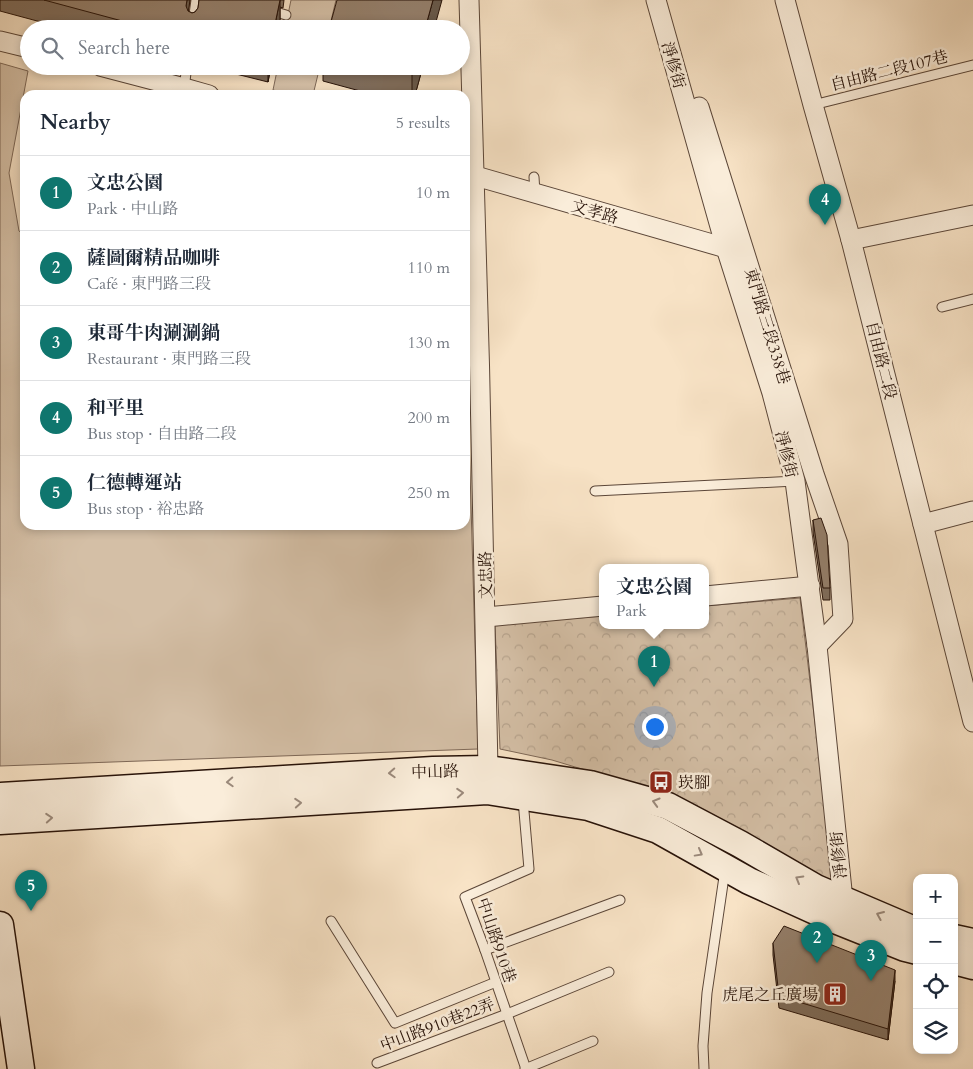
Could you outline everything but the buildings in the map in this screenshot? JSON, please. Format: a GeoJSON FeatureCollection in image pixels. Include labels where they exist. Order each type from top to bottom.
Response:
{"type":"FeatureCollection","features":[{"type":"Feature","properties":{"kind":"main road","name":"中山路"},"geometry":{"type":"LineString","coordinates":[[0,796],[433,770],[488,780],[523,797],[588,807],[658,830],[816,888],[839,910]]}},
{"type":"Feature","properties":{"kind":"main road","name":"中山路"},"geometry":{"type":"LineString","coordinates":[[0,821],[488,780],[590,784],[668,806],[733,856]]}},
{"type":"Feature","properties":{"kind":"main road"},"geometry":{"type":"LineString","coordinates":[[839,910],[913,929]]}},
{"type":"Feature","properties":{"kind":"main road"},"geometry":{"type":"LineString","coordinates":[[839,910],[905,948],[913,950]]}},
{"type":"Feature","properties":{"kind":"main road"},"geometry":{"type":"LineString","coordinates":[[0,924],[21,1069]]}},
{"type":"Feature","properties":{"kind":"main road"},"geometry":{"type":"LineString","coordinates":[[958,939],[973,942]]}},
{"type":"Feature","properties":{"kind":"main road"},"geometry":{"type":"LineString","coordinates":[[958,962],[973,966]]}},
{"type":"Feature","properties":{"kind":"street","name":"文忠路"},"geometry":{"type":"LineString","coordinates":[[469,0],[469,20]]}},
{"type":"Feature","properties":{"kind":"street","name":"淨修街"},"geometry":{"type":"LineString","coordinates":[[656,0],[726,248],[772,393],[795,481],[817,646],[839,910]]}},
{"type":"Feature","properties":{"kind":"street","name":"東門路三段338巷"},"geometry":{"type":"LineString","coordinates":[[665,0],[814,474],[838,544],[843,619],[817,646]]}},
{"type":"Feature","properties":{"kind":"street","name":"自由路二段"},"geometry":{"type":"LineString","coordinates":[[785,0],[851,240],[973,722]]}},
{"type":"Feature","properties":{"kind":"street"},"geometry":{"type":"LineString","coordinates":[[0,41],[20,46]]}},
{"type":"Feature","properties":{"kind":"street"},"geometry":{"type":"LineString","coordinates":[[134,75],[191,90]]}},
{"type":"Feature","properties":{"kind":"street","name":"文忠路"},"geometry":{"type":"LineString","coordinates":[[469,75],[470,90]]}},
{"type":"Feature","properties":{"kind":"street","name":"文忠路"},"geometry":{"type":"LineString","coordinates":[[470,175],[486,617],[488,780]]}},
{"type":"Feature","properties":{"kind":"street","name":"文孝路"},"geometry":{"type":"LineString","coordinates":[[470,175],[534,185],[726,248]]}},
{"type":"Feature","properties":{"kind":"street"},"geometry":{"type":"LineString","coordinates":[[851,240],[973,215]]}},
{"type":"Feature","properties":{"kind":"street"},"geometry":{"type":"LineString","coordinates":[[924,524],[973,511]]}},
{"type":"Feature","properties":{"kind":"street"},"geometry":{"type":"LineString","coordinates":[[709,596],[810,586]]}},
{"type":"Feature","properties":{"kind":"street"},"geometry":{"type":"LineString","coordinates":[[486,617],[599,606]]}},
{"type":"Feature","properties":{"kind":"lane"},"geometry":{"type":"LineString","coordinates":[[193,20],[196,0]]}},
{"type":"Feature","properties":{"kind":"lane"},"geometry":{"type":"LineString","coordinates":[[258,8],[286,15]]}},
{"type":"Feature","properties":{"kind":"lane","name":"自由路二段107巷"},"geometry":{"type":"LineString","coordinates":[[813,105],[973,65]]}},
{"type":"Feature","properties":{"kind":"lane"},"geometry":{"type":"LineString","coordinates":[[184,88],[186,75]]}},
{"type":"Feature","properties":{"kind":"lane"},"geometry":{"type":"LineString","coordinates":[[942,307],[973,299]]}},
{"type":"Feature","properties":{"kind":"lane"},"geometry":{"type":"LineString","coordinates":[[595,491],[795,481]]}},
{"type":"Feature","properties":{"kind":"lane","name":"中山路910巷"},"geometry":{"type":"LineString","coordinates":[[523,797],[529,869],[465,897],[526,1069],[593,1041]]}},
{"type":"Feature","properties":{"kind":"lane"},"geometry":{"type":"LineString","coordinates":[[704,1069],[703,1046],[706,994],[733,856]]}},
{"type":"Feature","properties":{"kind":"lane"},"geometry":{"type":"LineString","coordinates":[[485,950],[620,900]]}},
{"type":"Feature","properties":{"kind":"lane"},"geometry":{"type":"LineString","coordinates":[[331,921],[395,1023],[496,982]]}},
{"type":"Feature","properties":{"kind":"lane","name":"中山路910巷22弄"},"geometry":{"type":"LineString","coordinates":[[378,1062],[507,1014],[609,972]]}},
{"type":"Feature","properties":{"kind":"green space"},"geometry":{"type":"Polygon","coordinates":[[[291,0],[336,0],[331,20],[287,20],[291,0]]]}},
{"type":"Feature","properties":{"kind":"green space"},"geometry":{"type":"Polygon","coordinates":[[[0,63],[20,69],[20,75],[27,75],[24,90],[20,90],[20,114],[9,173],[20,232],[20,530],[470,530],[470,470],[478,749],[0,766],[0,63]]]}},
{"type":"Feature","properties":{"kind":"green space"},"geometry":{"type":"Polygon","coordinates":[[[276,75],[318,75],[314,90],[273,90],[276,75]]]}},
{"type":"Feature","properties":{"kind":"green space"},"geometry":{"type":"Polygon","coordinates":[[[800,598],[835,890],[742,830],[658,792],[552,760],[500,749],[495,625],[599,616],[599,629],[709,629],[709,606],[800,598]]]}},
{"type":"Feature","properties":{"kind":"place","name":"和平里"},"geometry":{"type":"Point","coordinates":[825,225]}},
{"type":"Feature","properties":{"kind":"place","name":"文忠公園"},"geometry":{"type":"Point","coordinates":[654,687]}},
{"type":"Feature","properties":{"kind":"place","name":"崁腳"},"geometry":{"type":"Point","coordinates":[661,782]}},
{"type":"Feature","properties":{"kind":"place","name":"仁德轉運站"},"geometry":{"type":"Point","coordinates":[31,911]}},
{"type":"Feature","properties":{"kind":"place","name":"薩圖爾精品咖啡"},"geometry":{"type":"Point","coordinates":[817,963]}},
{"type":"Feature","properties":{"kind":"place","name":"東哥牛肉涮涮鍋"},"geometry":{"type":"Point","coordinates":[871,981]}},
{"type":"Feature","properties":{"kind":"place","name":"虎尾之丘廣場"},"geometry":{"type":"Point","coordinates":[835,994]}}]}
